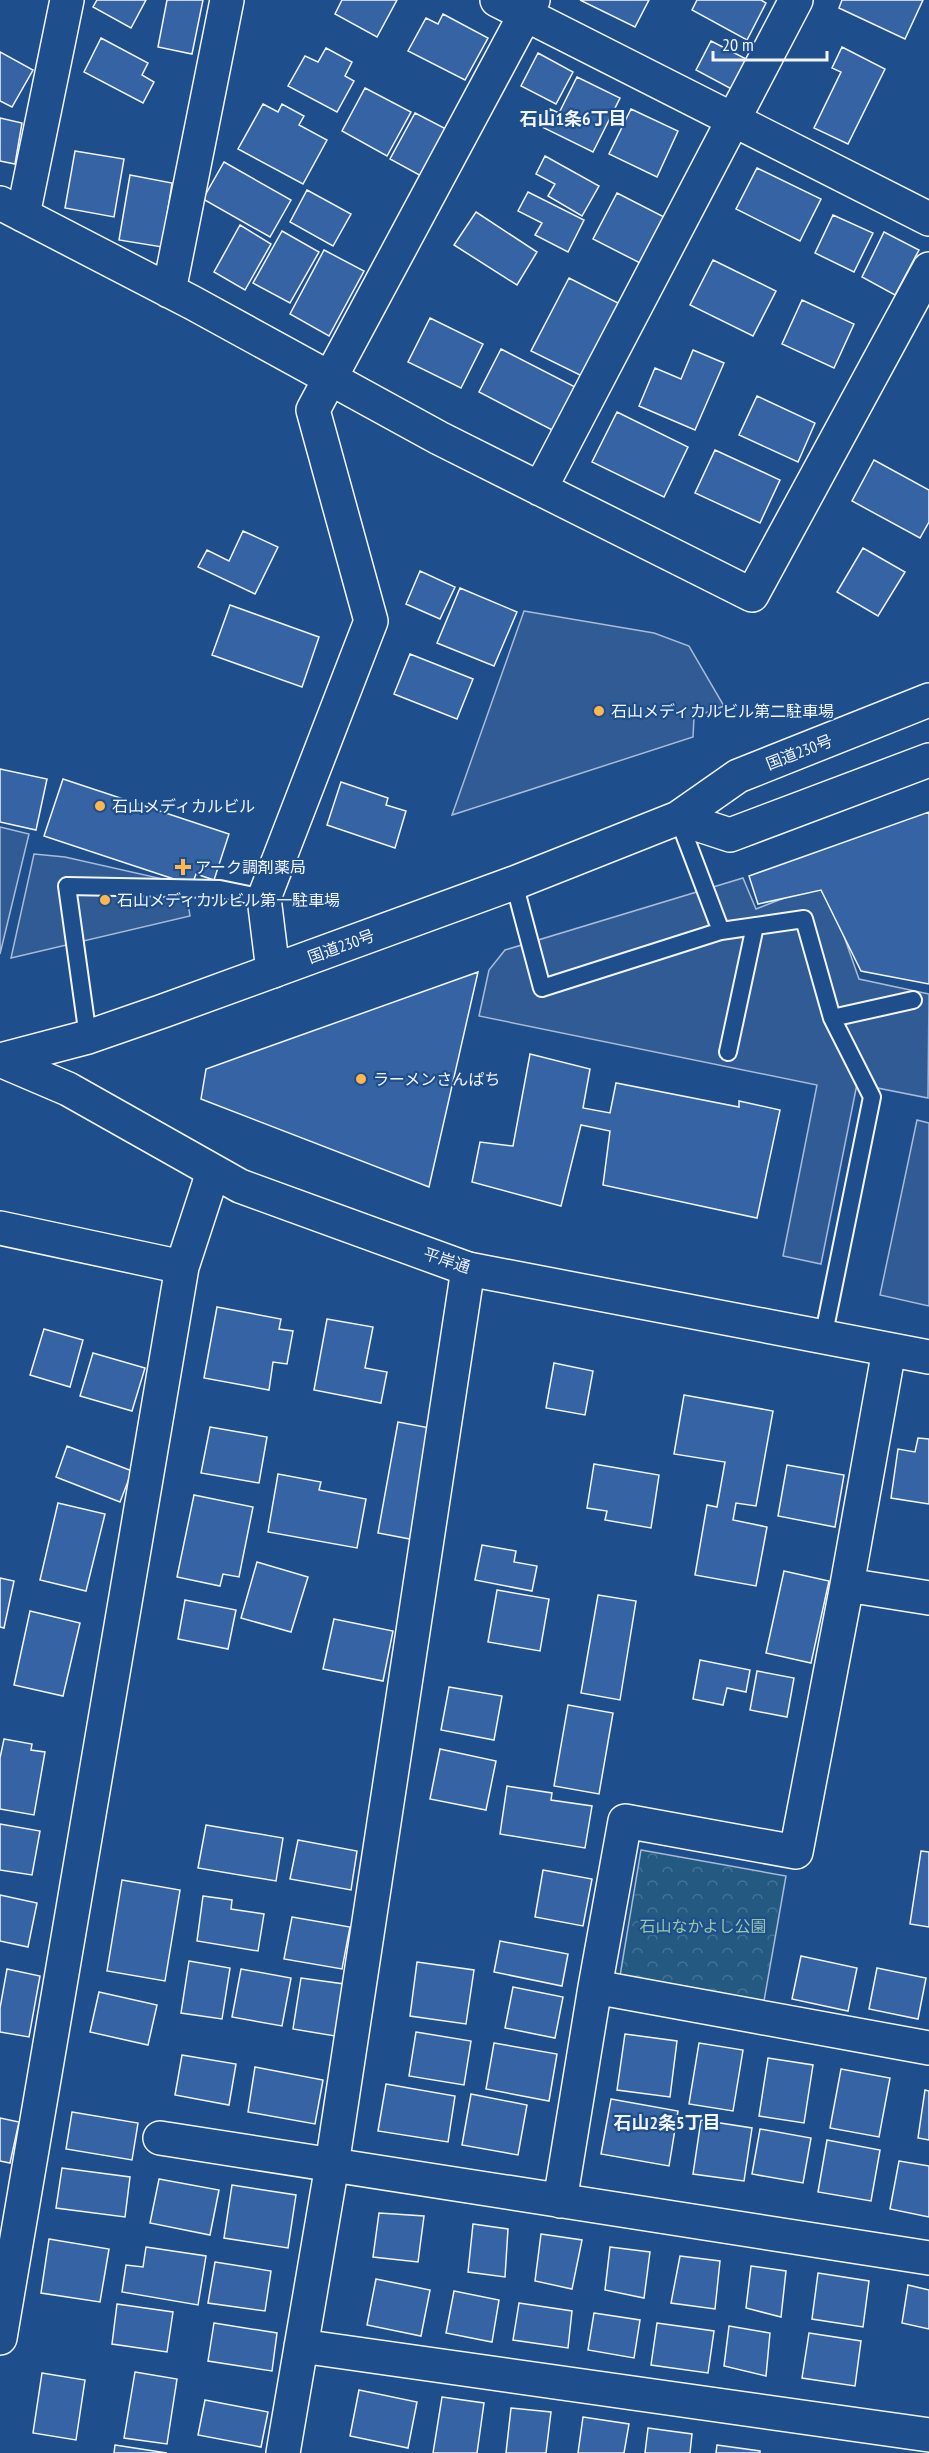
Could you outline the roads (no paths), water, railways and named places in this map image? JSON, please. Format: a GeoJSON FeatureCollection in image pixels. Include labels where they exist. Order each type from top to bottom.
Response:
{"type":"FeatureCollection","features":[{"type":"Feature","properties":{"kind":"main road"},"geometry":{"type":"LineString","coordinates":[[67,0],[12,209],[169,291],[439,438],[752,596],[929,269]]}},
{"type":"Feature","properties":{"kind":"main road"},"geometry":{"type":"LineString","coordinates":[[169,291],[227,0]]}},
{"type":"Feature","properties":{"kind":"main road"},"geometry":{"type":"LineString","coordinates":[[540,489],[796,0]]}},
{"type":"Feature","properties":{"kind":"main road"},"geometry":{"type":"LineString","coordinates":[[273,971],[264,898],[371,621],[313,410],[518,5],[929,219]]}},
{"type":"Feature","properties":{"kind":"main road","name":"国道230号"},"geometry":{"type":"LineString","coordinates":[[0,1060],[88,1037],[514,883],[678,819],[738,776],[929,700]]}},
{"type":"Feature","properties":{"kind":"main road"},"geometry":{"type":"LineString","coordinates":[[678,819],[730,835],[929,760]]}},
{"type":"Feature","properties":{"kind":"main road","name":"平岸通"},"geometry":{"type":"LineString","coordinates":[[0,1060],[68,1089],[213,1172],[272,1198],[468,1269],[929,1357]]}},
{"type":"Feature","properties":{"kind":"main road"},"geometry":{"type":"LineString","coordinates":[[1,2324],[182,1267],[213,1172]]}},
{"type":"Feature","properties":{"kind":"main road"},"geometry":{"type":"LineString","coordinates":[[0,1228],[182,1267]]}},
{"type":"Feature","properties":{"kind":"main road"},"geometry":{"type":"LineString","coordinates":[[283,2453],[332,2165],[468,1269]]}},
{"type":"Feature","properties":{"kind":"main road"},"geometry":{"type":"LineString","coordinates":[[560,2200],[625,1821],[796,1852],[889,1350]]}},
{"type":"Feature","properties":{"kind":"main road"},"geometry":{"type":"LineString","coordinates":[[847,1585],[929,1598]]}},
{"type":"Feature","properties":{"kind":"main road"},"geometry":{"type":"LineString","coordinates":[[595,1987],[929,2048]]}},
{"type":"Feature","properties":{"kind":"main road"},"geometry":{"type":"LineString","coordinates":[[160,2138],[929,2258]]}},
{"type":"Feature","properties":{"kind":"main road"},"geometry":{"type":"LineString","coordinates":[[301,2346],[929,2435]]}},
{"type":"Feature","properties":{"kind":"lane"},"geometry":{"type":"LineString","coordinates":[[678,819],[721,931]]}},
{"type":"Feature","properties":{"kind":"lane"},"geometry":{"type":"LineString","coordinates":[[514,883],[542,988],[721,931],[804,919],[832,1018],[872,1097],[823,1338]]}},
{"type":"Feature","properties":{"kind":"lane"},"geometry":{"type":"LineString","coordinates":[[88,1037],[67,886],[220,889],[264,898]]}},
{"type":"Feature","properties":{"kind":"lane"},"geometry":{"type":"LineString","coordinates":[[728,1052],[755,926]]}},
{"type":"Feature","properties":{"kind":"lane"},"geometry":{"type":"LineString","coordinates":[[832,1018],[913,1000]]}},
{"type":"Feature","properties":{"kind":"place","name":"石山メディカルビル第二駐車場"},"geometry":{"type":"Point","coordinates":[599,711]}},
{"type":"Feature","properties":{"kind":"place","name":"石山メディカルビル"},"geometry":{"type":"Point","coordinates":[100,806]}},
{"type":"Feature","properties":{"kind":"place","name":"アーク調剤薬局"},"geometry":{"type":"Point","coordinates":[183,867]}},
{"type":"Feature","properties":{"kind":"place","name":"石山メディカルビル第一駐車場"},"geometry":{"type":"Point","coordinates":[105,900]}},
{"type":"Feature","properties":{"kind":"place","name":"ラーメンさんぱち"},"geometry":{"type":"Point","coordinates":[361,1079]}},
{"type":"Feature","properties":{"kind":"district","name":"石山1条6丁目"},"geometry":{"type":"Point","coordinates":[573,119]}},
{"type":"Feature","properties":{"kind":"district","name":"石山2条5丁目"},"geometry":{"type":"Point","coordinates":[667,2123]}},
{"type":"Feature","properties":{"kind":"park label","name":"石山なかよし公園"},"geometry":{"type":"Point","coordinates":[703,1926]}}]}
